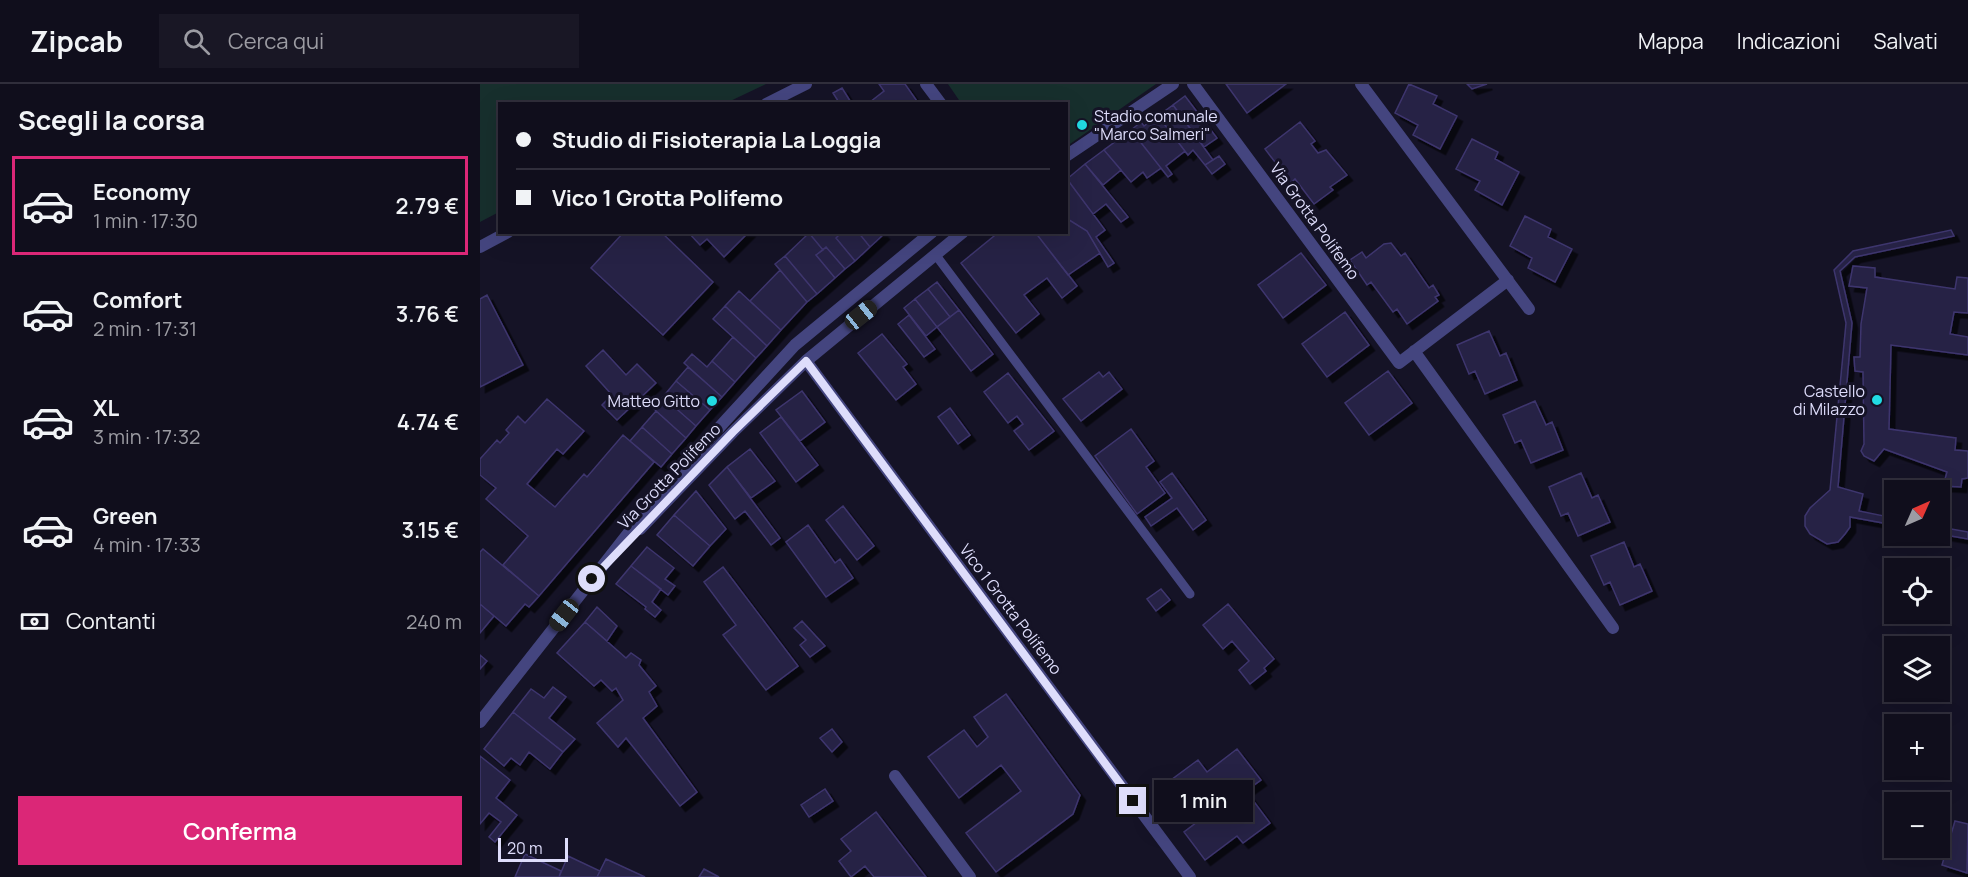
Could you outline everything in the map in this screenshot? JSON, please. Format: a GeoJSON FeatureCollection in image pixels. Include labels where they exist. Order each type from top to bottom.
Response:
{"type":"FeatureCollection","features":[{"type":"Feature","properties":{"kind":"street"},"geometry":{"type":"LineString","coordinates":[[770,102],[806,84]]}},
{"type":"Feature","properties":{"kind":"street"},"geometry":{"type":"LineString","coordinates":[[926,84],[940,102]]}},
{"type":"Feature","properties":{"kind":"street"},"geometry":{"type":"LineString","coordinates":[[1068,155],[1173,84]]}},
{"type":"Feature","properties":{"kind":"street","name":"Via Grotta Polifemo"},"geometry":{"type":"LineString","coordinates":[[1192,84],[1398,363],[1508,280]]}},
{"type":"Feature","properties":{"kind":"street"},"geometry":{"type":"LineString","coordinates":[[1361,84],[1529,309]]}},
{"type":"Feature","properties":{"kind":"street"},"geometry":{"type":"LineString","coordinates":[[480,247],[504,234]]}},
{"type":"Feature","properties":{"kind":"street","name":"Via Grotta Polifemo"},"geometry":{"type":"LineString","coordinates":[[480,722],[656,498],[795,345],[930,234]]}},
{"type":"Feature","properties":{"kind":"street","name":"Via Grotta Polifemo"},"geometry":{"type":"LineString","coordinates":[[592,579],[733,432],[806,361],[960,234]]}},
{"type":"Feature","properties":{"kind":"street"},"geometry":{"type":"LineString","coordinates":[[1414,351],[1613,628]]}},
{"type":"Feature","properties":{"kind":"street","name":"Vico 1 Grotta Polifemo"},"geometry":{"type":"LineString","coordinates":[[806,361],[1190,877]]}},
{"type":"Feature","properties":{"kind":"street"},"geometry":{"type":"LineString","coordinates":[[895,776],[970,877]]}},
{"type":"Feature","properties":{"kind":"lane"},"geometry":{"type":"LineString","coordinates":[[935,254],[1190,594]]}},
{"type":"Feature","properties":{"kind":"green space"},"geometry":{"type":"Polygon","coordinates":[[[480,84],[766,84],[728,102],[498,102],[498,213],[480,222],[480,84]]]}},
{"type":"Feature","properties":{"kind":"green space","name":"Stadio comunale \"Marco Salmeri\""},"geometry":{"type":"Polygon","coordinates":[[[948,84],[1156,84],[1068,145],[1068,102],[960,102],[948,84]]]}},
{"type":"Feature","properties":{"kind":"building"},"geometry":{"type":"Polygon","coordinates":[[[879,84],[905,84],[918,102],[870,102],[884,91],[879,84]]]}},
{"type":"Feature","properties":{"kind":"building"},"geometry":{"type":"Polygon","coordinates":[[[1226,84],[1286,84],[1247,113],[1226,84]]]}},
{"type":"Feature","properties":{"kind":"building"},"geometry":{"type":"Polygon","coordinates":[[[1409,84],[1437,96],[1433,104],[1457,116],[1440,149],[1413,135],[1418,125],[1395,113],[1409,84]]]}},
{"type":"Feature","properties":{"kind":"building"},"geometry":{"type":"Polygon","coordinates":[[[1467,84],[1487,84],[1472,89],[1467,84]]]}},
{"type":"Feature","properties":{"kind":"building"},"geometry":{"type":"Polygon","coordinates":[[[842,88],[851,102],[839,102],[833,93],[842,88]]]}},
{"type":"Feature","properties":{"kind":"building"},"geometry":{"type":"Polygon","coordinates":[[[1185,96],[1217,138],[1204,147],[1173,105],[1185,96]]]}},
{"type":"Feature","properties":{"kind":"building"},"geometry":{"type":"Polygon","coordinates":[[[1173,105],[1213,160],[1205,165],[1193,150],[1188,155],[1158,116],[1173,105]]]}},
{"type":"Feature","properties":{"kind":"building"},"geometry":{"type":"Polygon","coordinates":[[[1158,116],[1185,151],[1166,166],[1172,174],[1168,177],[1131,130],[1141,122],[1144,126],[1158,116]]]}},
{"type":"Feature","properties":{"kind":"building"},"geometry":{"type":"Polygon","coordinates":[[[1300,122],[1315,141],[1311,144],[1318,153],[1326,150],[1347,175],[1330,187],[1333,190],[1314,204],[1295,179],[1291,183],[1265,149],[1300,122]]]}},
{"type":"Feature","properties":{"kind":"building"},"geometry":{"type":"Polygon","coordinates":[[[1131,130],[1161,168],[1147,178],[1143,172],[1131,182],[1104,150],[1131,130]]]}},
{"type":"Feature","properties":{"kind":"building"},"geometry":{"type":"Polygon","coordinates":[[[1472,139],[1498,152],[1495,159],[1519,172],[1502,205],[1475,190],[1480,181],[1456,169],[1472,139]]]}},
{"type":"Feature","properties":{"kind":"building"},"geometry":{"type":"Polygon","coordinates":[[[1104,150],[1121,170],[1103,185],[1085,164],[1104,150]]]}},
{"type":"Feature","properties":{"kind":"building"},"geometry":{"type":"Polygon","coordinates":[[[1219,156],[1225,164],[1212,174],[1205,165],[1219,156]]]}},
{"type":"Feature","properties":{"kind":"building"},"geometry":{"type":"Polygon","coordinates":[[[1085,164],[1128,217],[1121,222],[1106,204],[1093,214],[1068,178],[1085,164]]]}},
{"type":"Feature","properties":{"kind":"building"},"geometry":{"type":"Polygon","coordinates":[[[1068,180],[1105,230],[1096,237],[1114,263],[1108,267],[1087,231],[1068,219],[1068,180]]]}},
{"type":"Feature","properties":{"kind":"building"},"geometry":{"type":"Polygon","coordinates":[[[1525,216],[1551,229],[1548,237],[1572,249],[1555,282],[1528,268],[1532,258],[1510,246],[1525,216]]]}},
{"type":"Feature","properties":{"kind":"building"},"geometry":{"type":"Polygon","coordinates":[[[1068,219],[1087,231],[1100,253],[1068,275],[1037,234],[1068,234],[1068,219]]]}},
{"type":"Feature","properties":{"kind":"building","name":"Castello di Milazzo"},"geometry":{"type":"Polygon","coordinates":[[[1951,230],[1954,236],[1855,257],[1840,271],[1852,323],[1838,487],[1863,494],[1859,511],[1884,516],[1884,523],[1850,517],[1850,527],[1845,534],[1838,542],[1827,544],[1810,534],[1805,526],[1805,516],[1810,508],[1830,490],[1846,323],[1834,270],[1853,251],[1951,230]]]}},
{"type":"Feature","properties":{"kind":"building","name":"Castello di Milazzo"},"geometry":{"type":"Polygon","coordinates":[[[1951,230],[1954,236],[1855,257],[1840,271],[1852,323],[1838,487],[1863,494],[1859,511],[1884,516],[1884,523],[1850,517],[1850,527],[1845,534],[1838,542],[1827,544],[1810,534],[1805,526],[1805,516],[1810,508],[1830,490],[1846,323],[1834,270],[1853,251],[1951,230]]]}},
{"type":"Feature","properties":{"kind":"building"},"geometry":{"type":"Polygon","coordinates":[[[622,234],[663,234],[713,282],[663,335],[591,268],[622,234]]]}},
{"type":"Feature","properties":{"kind":"building"},"geometry":{"type":"Polygon","coordinates":[[[690,234],[747,234],[724,257],[707,239],[700,245],[690,234]]]}},
{"type":"Feature","properties":{"kind":"building"},"geometry":{"type":"Polygon","coordinates":[[[810,234],[838,234],[836,238],[855,261],[845,269],[826,247],[823,250],[810,234]]]}},
{"type":"Feature","properties":{"kind":"building"},"geometry":{"type":"Polygon","coordinates":[[[810,234],[823,250],[816,255],[835,278],[817,294],[785,256],[810,234]]]}},
{"type":"Feature","properties":{"kind":"building"},"geometry":{"type":"Polygon","coordinates":[[[860,234],[870,247],[855,261],[836,238],[839,235],[860,234]]]}},
{"type":"Feature","properties":{"kind":"building"},"geometry":{"type":"Polygon","coordinates":[[[860,234],[884,234],[870,247],[860,234]]]}},
{"type":"Feature","properties":{"kind":"building"},"geometry":{"type":"Polygon","coordinates":[[[997,234],[1037,234],[1077,286],[1062,298],[1047,278],[1024,295],[1039,314],[1016,333],[961,263],[997,234]]]}},
{"type":"Feature","properties":{"kind":"building"},"geometry":{"type":"Polygon","coordinates":[[[1391,243],[1401,256],[1405,253],[1429,288],[1433,285],[1439,295],[1435,297],[1438,301],[1407,324],[1397,309],[1393,312],[1371,282],[1367,285],[1350,260],[1362,252],[1366,258],[1384,244],[1391,243]]]}},
{"type":"Feature","properties":{"kind":"building"},"geometry":{"type":"Polygon","coordinates":[[[826,247],[845,269],[835,278],[816,255],[826,247]]]}},
{"type":"Feature","properties":{"kind":"building"},"geometry":{"type":"Polygon","coordinates":[[[1301,253],[1326,285],[1283,318],[1258,285],[1301,253]]]}},
{"type":"Feature","properties":{"kind":"building"},"geometry":{"type":"Polygon","coordinates":[[[785,256],[817,294],[807,302],[775,264],[785,256]]]}},
{"type":"Feature","properties":{"kind":"building","name":"Castello di Milazzo"},"geometry":{"type":"Polygon","coordinates":[[[1853,266],[1875,268],[1875,277],[1955,289],[1957,277],[1968,278],[1968,313],[1954,312],[1950,334],[1968,337],[1968,355],[1891,345],[1889,429],[1956,438],[1955,450],[1968,451],[1968,478],[1962,479],[1961,487],[1950,486],[1950,480],[1945,480],[1947,472],[1884,449],[1874,461],[1864,456],[1861,451],[1864,444],[1863,372],[1855,371],[1854,357],[1860,357],[1861,324],[1867,288],[1849,286],[1853,266]]]}},
{"type":"Feature","properties":{"kind":"building"},"geometry":{"type":"Polygon","coordinates":[[[780,270],[807,302],[781,330],[750,301],[780,270]]]}},
{"type":"Feature","properties":{"kind":"building"},"geometry":{"type":"Polygon","coordinates":[[[937,282],[959,310],[950,317],[928,289],[937,282]]]}},
{"type":"Feature","properties":{"kind":"building"},"geometry":{"type":"Polygon","coordinates":[[[928,289],[950,317],[937,327],[915,299],[928,289]]]}},
{"type":"Feature","properties":{"kind":"building"},"geometry":{"type":"Polygon","coordinates":[[[739,291],[781,330],[767,346],[725,306],[739,291]]]}},
{"type":"Feature","properties":{"kind":"building"},"geometry":{"type":"Polygon","coordinates":[[[487,295],[523,365],[480,387],[480,299],[487,295]]]}},
{"type":"Feature","properties":{"kind":"building"},"geometry":{"type":"Polygon","coordinates":[[[915,299],[937,327],[926,336],[904,308],[915,299]]]}},
{"type":"Feature","properties":{"kind":"building"},"geometry":{"type":"Polygon","coordinates":[[[725,306],[767,346],[756,358],[713,319],[725,306]]]}},
{"type":"Feature","properties":{"kind":"building"},"geometry":{"type":"Polygon","coordinates":[[[959,310],[993,354],[971,371],[937,327],[959,310]]]}},
{"type":"Feature","properties":{"kind":"building"},"geometry":{"type":"Polygon","coordinates":[[[1345,312],[1369,345],[1327,377],[1302,344],[1345,312]]]}},
{"type":"Feature","properties":{"kind":"building"},"geometry":{"type":"Polygon","coordinates":[[[909,315],[935,349],[924,357],[898,324],[909,315]]]}},
{"type":"Feature","properties":{"kind":"building"},"geometry":{"type":"Polygon","coordinates":[[[1489,331],[1500,356],[1506,353],[1517,380],[1485,394],[1475,371],[1469,374],[1457,345],[1489,331]]]}},
{"type":"Feature","properties":{"kind":"building"},"geometry":{"type":"Polygon","coordinates":[[[882,334],[907,364],[903,367],[916,384],[896,400],[858,353],[882,334]]]}},
{"type":"Feature","properties":{"kind":"building"},"geometry":{"type":"Polygon","coordinates":[[[733,337],[756,358],[735,382],[712,361],[733,337]]]}},
{"type":"Feature","properties":{"kind":"building"},"geometry":{"type":"Polygon","coordinates":[[[603,350],[626,375],[637,364],[656,383],[617,420],[602,405],[612,395],[586,366],[603,350]]]}},
{"type":"Feature","properties":{"kind":"building"},"geometry":{"type":"Polygon","coordinates":[[[692,354],[707,367],[712,361],[735,382],[722,397],[684,363],[692,354]]]}},
{"type":"Feature","properties":{"kind":"building"},"geometry":{"type":"Polygon","coordinates":[[[688,367],[722,397],[710,410],[676,381],[688,367]]]}},
{"type":"Feature","properties":{"kind":"building"},"geometry":{"type":"Polygon","coordinates":[[[1388,371],[1412,403],[1369,435],[1345,403],[1388,371]]]}},
{"type":"Feature","properties":{"kind":"building"},"geometry":{"type":"Polygon","coordinates":[[[1099,372],[1103,377],[1109,372],[1122,389],[1081,421],[1063,399],[1099,372]]]}},
{"type":"Feature","properties":{"kind":"building"},"geometry":{"type":"Polygon","coordinates":[[[1008,373],[1054,431],[1029,450],[1014,431],[1023,424],[1017,416],[1008,423],[984,392],[1008,373]]]}},
{"type":"Feature","properties":{"kind":"building"},"geometry":{"type":"Polygon","coordinates":[[[676,381],[710,410],[696,426],[663,397],[676,381]]]}},
{"type":"Feature","properties":{"kind":"building"},"geometry":{"type":"Polygon","coordinates":[[[802,391],[825,422],[800,441],[776,410],[802,391]]]}},
{"type":"Feature","properties":{"kind":"building"},"geometry":{"type":"Polygon","coordinates":[[[663,397],[696,426],[686,438],[654,409],[663,397]]]}},
{"type":"Feature","properties":{"kind":"building"},"geometry":{"type":"Polygon","coordinates":[[[547,399],[584,431],[563,454],[557,449],[527,484],[555,507],[584,474],[587,477],[623,435],[654,462],[539,596],[503,565],[528,536],[486,499],[496,488],[480,475],[480,459],[497,440],[500,443],[509,433],[506,430],[518,416],[525,423],[547,399]]]}},
{"type":"Feature","properties":{"kind":"building"},"geometry":{"type":"Polygon","coordinates":[[[1535,401],[1546,425],[1552,422],[1563,450],[1531,463],[1521,440],[1515,443],[1503,415],[1535,401]]]}},
{"type":"Feature","properties":{"kind":"building"},"geometry":{"type":"Polygon","coordinates":[[[950,408],[970,435],[958,444],[938,417],[950,408]]]}},
{"type":"Feature","properties":{"kind":"building"},"geometry":{"type":"Polygon","coordinates":[[[656,411],[686,438],[672,454],[642,427],[656,411]]]}},
{"type":"Feature","properties":{"kind":"building"},"geometry":{"type":"Polygon","coordinates":[[[781,417],[818,465],[796,482],[760,433],[781,417]]]}},
{"type":"Feature","properties":{"kind":"building"},"geometry":{"type":"Polygon","coordinates":[[[642,427],[672,454],[661,467],[630,441],[642,427]]]}},
{"type":"Feature","properties":{"kind":"building"},"geometry":{"type":"Polygon","coordinates":[[[1131,429],[1154,461],[1146,467],[1165,493],[1137,514],[1095,456],[1131,429]]]}},
{"type":"Feature","properties":{"kind":"building"},"geometry":{"type":"Polygon","coordinates":[[[750,449],[775,481],[751,498],[727,467],[750,449]]]}},
{"type":"Feature","properties":{"kind":"building"},"geometry":{"type":"Polygon","coordinates":[[[727,467],[780,538],[771,545],[745,511],[735,519],[709,485],[727,467]]]}},
{"type":"Feature","properties":{"kind":"building"},"geometry":{"type":"Polygon","coordinates":[[[1172,473],[1206,520],[1193,530],[1177,508],[1151,526],[1145,517],[1172,498],[1160,482],[1172,473]]]}},
{"type":"Feature","properties":{"kind":"building"},"geometry":{"type":"Polygon","coordinates":[[[1581,473],[1592,498],[1598,495],[1610,522],[1578,536],[1568,513],[1561,516],[1549,487],[1581,473]]]}},
{"type":"Feature","properties":{"kind":"building"},"geometry":{"type":"Polygon","coordinates":[[[696,491],[726,529],[710,546],[674,515],[696,491]]]}},
{"type":"Feature","properties":{"kind":"building"},"geometry":{"type":"Polygon","coordinates":[[[843,506],[874,546],[857,560],[826,520],[843,506]]]}},
{"type":"Feature","properties":{"kind":"building"},"geometry":{"type":"Polygon","coordinates":[[[674,515],[710,546],[693,566],[657,535],[674,515]]]}},
{"type":"Feature","properties":{"kind":"building"},"geometry":{"type":"Polygon","coordinates":[[[808,525],[835,563],[840,559],[853,578],[826,597],[786,542],[808,525]]]}},
{"type":"Feature","properties":{"kind":"building"},"geometry":{"type":"Polygon","coordinates":[[[1950,529],[1968,532],[1968,539],[1950,536],[1950,529]]]}},
{"type":"Feature","properties":{"kind":"building"},"geometry":{"type":"Polygon","coordinates":[[[1950,529],[1968,532],[1968,539],[1950,536],[1950,529]]]}},
{"type":"Feature","properties":{"kind":"building"},"geometry":{"type":"Polygon","coordinates":[[[1624,542],[1634,567],[1640,564],[1652,591],[1620,605],[1610,582],[1604,585],[1591,556],[1624,542]]]}},
{"type":"Feature","properties":{"kind":"building"},"geometry":{"type":"Polygon","coordinates":[[[647,547],[674,568],[665,579],[675,586],[668,595],[631,566],[647,547]]]}},
{"type":"Feature","properties":{"kind":"building"},"geometry":{"type":"Polygon","coordinates":[[[483,549],[539,596],[529,607],[525,604],[506,626],[480,604],[480,552],[483,549]]]}},
{"type":"Feature","properties":{"kind":"building"},"geometry":{"type":"Polygon","coordinates":[[[631,566],[661,589],[652,602],[661,610],[655,617],[645,609],[646,607],[616,584],[631,566]]]}},
{"type":"Feature","properties":{"kind":"building"},"geometry":{"type":"Polygon","coordinates":[[[723,567],[798,666],[766,690],[723,635],[736,625],[704,582],[723,567]]]}},
{"type":"Feature","properties":{"kind":"building"},"geometry":{"type":"Polygon","coordinates":[[[1161,589],[1170,600],[1156,611],[1147,599],[1161,589]]]}},
{"type":"Feature","properties":{"kind":"building"},"geometry":{"type":"Polygon","coordinates":[[[480,604],[494,616],[480,633],[480,604]]]}},
{"type":"Feature","properties":{"kind":"building"},"geometry":{"type":"Polygon","coordinates":[[[1228,604],[1274,659],[1264,668],[1266,671],[1250,684],[1239,670],[1249,661],[1232,641],[1223,649],[1203,625],[1228,604]]]}},
{"type":"Feature","properties":{"kind":"building"},"geometry":{"type":"Polygon","coordinates":[[[597,607],[617,626],[607,641],[585,622],[597,607]]]}},
{"type":"Feature","properties":{"kind":"building"},"geometry":{"type":"Polygon","coordinates":[[[802,621],[825,646],[810,657],[800,645],[806,640],[794,628],[802,621]]]}},
{"type":"Feature","properties":{"kind":"building"},"geometry":{"type":"Polygon","coordinates":[[[585,622],[626,658],[631,653],[641,660],[639,665],[656,686],[649,692],[657,706],[643,718],[697,792],[680,806],[626,738],[618,747],[597,723],[623,700],[616,688],[612,691],[601,680],[594,686],[557,653],[585,622]]]}},
{"type":"Feature","properties":{"kind":"building"},"geometry":{"type":"Polygon","coordinates":[[[480,655],[487,661],[480,669],[480,655]]]}},
{"type":"Feature","properties":{"kind":"building"},"geometry":{"type":"Polygon","coordinates":[[[553,687],[566,697],[549,718],[575,739],[563,752],[513,712],[531,689],[544,698],[553,687]]]}},
{"type":"Feature","properties":{"kind":"building"},"geometry":{"type":"Polygon","coordinates":[[[1006,694],[1080,795],[1073,814],[996,872],[966,833],[1021,791],[1001,765],[959,798],[928,757],[964,730],[977,747],[988,737],[974,717],[1006,694]]]}},
{"type":"Feature","properties":{"kind":"building"},"geometry":{"type":"Polygon","coordinates":[[[513,712],[563,752],[550,769],[529,752],[520,765],[511,758],[504,766],[484,749],[513,712]]]}},
{"type":"Feature","properties":{"kind":"building"},"geometry":{"type":"Polygon","coordinates":[[[832,729],[842,742],[832,752],[820,738],[832,729]]]}},
{"type":"Feature","properties":{"kind":"building"},"geometry":{"type":"Polygon","coordinates":[[[1237,749],[1261,780],[1246,791],[1270,823],[1243,843],[1237,836],[1205,860],[1184,832],[1197,822],[1167,783],[1198,760],[1207,772],[1237,749]]]}},
{"type":"Feature","properties":{"kind":"building"},"geometry":{"type":"Polygon","coordinates":[[[480,756],[510,780],[496,798],[517,815],[495,842],[489,837],[501,822],[489,813],[480,824],[480,756]]]}},
{"type":"Feature","properties":{"kind":"building"},"geometry":{"type":"Polygon","coordinates":[[[825,789],[833,801],[809,817],[801,805],[825,789]]]}},
{"type":"Feature","properties":{"kind":"building"},"geometry":{"type":"Polygon","coordinates":[[[876,812],[926,877],[874,877],[865,866],[851,877],[839,861],[851,851],[841,839],[876,812]]]}},
{"type":"Feature","properties":{"kind":"building"},"geometry":{"type":"Polygon","coordinates":[[[1955,821],[1968,824],[1967,873],[1942,865],[1944,858],[1950,858],[1950,838],[1955,821]]]}},
{"type":"Feature","properties":{"kind":"building"},"geometry":{"type":"Polygon","coordinates":[[[1955,821],[1968,824],[1967,873],[1942,865],[1944,858],[1950,858],[1950,838],[1955,821]]]}},
{"type":"Feature","properties":{"kind":"building"},"geometry":{"type":"Polygon","coordinates":[[[525,854],[561,871],[559,877],[515,877],[525,854]]]}},
{"type":"Feature","properties":{"kind":"building"},"geometry":{"type":"Polygon","coordinates":[[[568,856],[600,871],[597,877],[559,877],[568,856]]]}},
{"type":"Feature","properties":{"kind":"building"},"geometry":{"type":"Polygon","coordinates":[[[606,859],[645,877],[597,877],[606,859]]]}},
{"type":"Feature","properties":{"kind":"building"},"geometry":{"type":"Polygon","coordinates":[[[704,869],[719,877],[699,877],[704,869]]]}},
{"type":"Feature","properties":{"kind":"place","name":"Stadio comunale \"Marco Salmeri\""},"geometry":{"type":"Point","coordinates":[1082,125]}},
{"type":"Feature","properties":{"kind":"place","name":"Castello di Milazzo"},"geometry":{"type":"Point","coordinates":[1877,400]}},
{"type":"Feature","properties":{"kind":"place","name":"Matteo Gitto"},"geometry":{"type":"Point","coordinates":[712,401]}},
{"type":"Feature","properties":{"kind":"route"},"geometry":{"type":"LineString","coordinates":[[592,579],[733,432],[806,361],[1133,801]]}}]}
